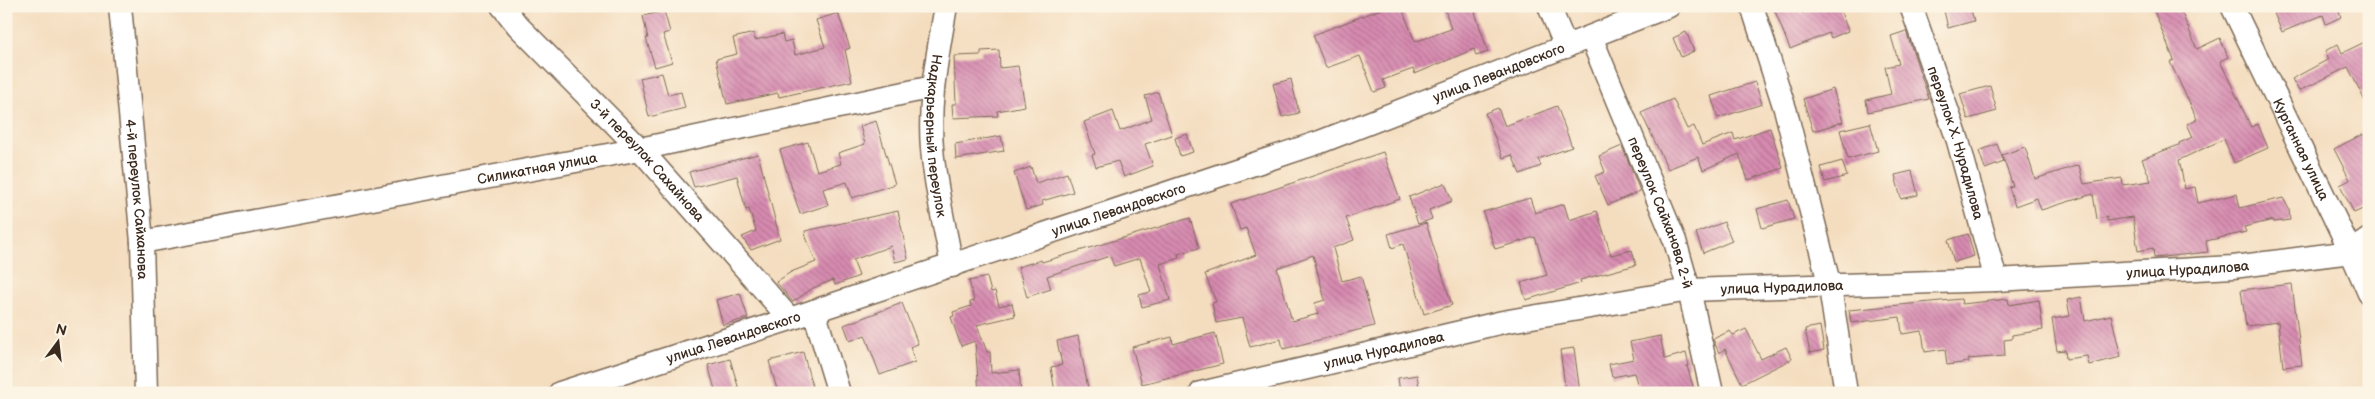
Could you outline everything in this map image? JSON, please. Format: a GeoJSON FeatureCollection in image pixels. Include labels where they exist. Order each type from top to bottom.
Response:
{"type":"FeatureCollection","features":[{"type":"Feature","properties":{"kind":"street","name":"4-й переулок Сайханова"},"geometry":{"type":"LineString","coordinates":[[120,6],[142,242],[146,393]]}},
{"type":"Feature","properties":{"kind":"street","name":"3-й переулок Сахайнова"},"geometry":{"type":"LineString","coordinates":[[502,6],[518,26],[640,149],[790,319]]}},
{"type":"Feature","properties":{"kind":"street","name":"Надкарьерный переулок"},"geometry":{"type":"LineString","coordinates":[[946,6],[932,87],[932,149],[952,266]]}},
{"type":"Feature","properties":{"kind":"street"},"geometry":{"type":"LineString","coordinates":[[1549,6],[1566,47]]}},
{"type":"Feature","properties":{"kind":"street","name":"улица Левандовского"},"geometry":{"type":"LineString","coordinates":[[560,393],[952,266],[1320,142],[1669,6]]}},
{"type":"Feature","properties":{"kind":"street"},"geometry":{"type":"LineString","coordinates":[[1752,6],[1786,112],[1830,286],[1846,393]]}},
{"type":"Feature","properties":{"kind":"street","name":"переулок Х. Нурадилова"},"geometry":{"type":"LineString","coordinates":[[1912,6],[1958,141],[1996,280]]}},
{"type":"Feature","properties":{"kind":"street","name":"Курганная улица"},"geometry":{"type":"LineString","coordinates":[[2232,6],[2360,245],[2369,292]]}},
{"type":"Feature","properties":{"kind":"street","name":"переулок Сайханова 2-й"},"geometry":{"type":"LineString","coordinates":[[1591,37],[1675,241],[1689,290],[1712,393]]}},
{"type":"Feature","properties":{"kind":"street","name":"Силикатная улица"},"geometry":{"type":"LineString","coordinates":[[142,242],[640,149],[932,87]]}},
{"type":"Feature","properties":{"kind":"street","name":"улица Нурадилова"},"geometry":{"type":"LineString","coordinates":[[1201,393],[1503,322],[1689,290],[1996,280],[2233,266],[2360,245]]}},
{"type":"Feature","properties":{"kind":"street"},"geometry":{"type":"LineString","coordinates":[[814,311],[839,393]]}},
{"type":"Feature","properties":{"kind":"building"},"geometry":{"type":"Polygon","coordinates":[[[1389,6],[1401,6],[1415,42],[1451,29],[1444,6],[1473,6],[1488,52],[1476,56],[1474,49],[1415,74],[1413,69],[1383,80],[1386,88],[1374,92],[1360,56],[1326,68],[1313,35],[1389,6]]]}},
{"type":"Feature","properties":{"kind":"building"},"geometry":{"type":"Polygon","coordinates":[[[1773,6],[1799,6],[1802,13],[1821,6],[1839,6],[1848,31],[1831,38],[1829,33],[1790,49],[1773,6]]]}},
{"type":"Feature","properties":{"kind":"building"},"geometry":{"type":"Polygon","coordinates":[[[1943,6],[1970,6],[1974,21],[1948,28],[1943,6]]]}},
{"type":"Feature","properties":{"kind":"building"},"geometry":{"type":"Polygon","coordinates":[[[2152,6],[2179,6],[2197,49],[2220,38],[2228,57],[2220,61],[2251,127],[2258,124],[2268,148],[2234,163],[2224,139],[2179,160],[2185,189],[2195,187],[2198,203],[2237,194],[2240,208],[2283,198],[2289,209],[2290,220],[2274,222],[2273,220],[2244,227],[2246,232],[2206,241],[2208,252],[2154,258],[2153,248],[2138,251],[2133,217],[2107,221],[2107,217],[2097,219],[2093,194],[2041,210],[2037,198],[2015,206],[2009,187],[2013,186],[2002,155],[2025,147],[2035,179],[2079,165],[2084,184],[2122,178],[2123,185],[2151,181],[2142,159],[2179,145],[2179,143],[2193,137],[2187,124],[2197,119],[2170,62],[2174,60],[2152,6]]]}},
{"type":"Feature","properties":{"kind":"building"},"geometry":{"type":"Polygon","coordinates":[[[2286,6],[2344,7],[2338,9],[2341,17],[2326,24],[2323,15],[2282,32],[2273,11],[2286,6]]]}},
{"type":"Feature","properties":{"kind":"building"},"geometry":{"type":"Polygon","coordinates":[[[664,11],[670,32],[663,34],[672,62],[655,67],[646,38],[648,38],[643,16],[664,11]]]}},
{"type":"Feature","properties":{"kind":"building"},"geometry":{"type":"Polygon","coordinates":[[[838,13],[850,48],[845,50],[852,81],[779,97],[778,93],[727,104],[716,59],[737,54],[733,38],[754,33],[755,40],[782,34],[784,42],[792,40],[795,55],[825,47],[816,20],[838,13]]]}},
{"type":"Feature","properties":{"kind":"building"},"geometry":{"type":"Polygon","coordinates":[[[1906,31],[1929,99],[1868,112],[1866,100],[1891,94],[1885,67],[1899,64],[1891,36],[1906,31]]]}},
{"type":"Feature","properties":{"kind":"building"},"geometry":{"type":"Polygon","coordinates":[[[1686,32],[1694,51],[1681,57],[1673,38],[1686,32]]]}},
{"type":"Feature","properties":{"kind":"building"},"geometry":{"type":"Polygon","coordinates":[[[2369,40],[2369,109],[2348,67],[2299,91],[2292,79],[2329,59],[2325,51],[2338,44],[2342,53],[2369,40]]]}},
{"type":"Feature","properties":{"kind":"building"},"geometry":{"type":"Polygon","coordinates":[[[999,50],[1000,68],[1018,66],[1025,106],[997,111],[998,116],[953,118],[952,104],[956,104],[954,56],[981,55],[981,51],[999,50]]]}},
{"type":"Feature","properties":{"kind":"building"},"geometry":{"type":"Polygon","coordinates":[[[662,73],[668,95],[681,92],[685,108],[649,117],[640,78],[662,73]]]}},
{"type":"Feature","properties":{"kind":"building"},"geometry":{"type":"Polygon","coordinates":[[[1291,79],[1299,113],[1282,117],[1273,84],[1291,79]]]}},
{"type":"Feature","properties":{"kind":"building"},"geometry":{"type":"Polygon","coordinates":[[[1755,82],[1762,104],[1718,118],[1711,96],[1755,82]]]}},
{"type":"Feature","properties":{"kind":"building"},"geometry":{"type":"Polygon","coordinates":[[[1990,86],[1997,111],[1968,119],[1960,94],[1990,86]]]}},
{"type":"Feature","properties":{"kind":"building"},"geometry":{"type":"Polygon","coordinates":[[[1833,89],[1843,122],[1813,131],[1803,99],[1833,89]]]}},
{"type":"Feature","properties":{"kind":"building"},"geometry":{"type":"Polygon","coordinates":[[[1158,92],[1172,135],[1145,144],[1153,166],[1124,177],[1118,161],[1096,167],[1092,155],[1095,154],[1084,122],[1113,111],[1120,131],[1152,119],[1145,96],[1158,92]]]}},
{"type":"Feature","properties":{"kind":"building"},"geometry":{"type":"Polygon","coordinates":[[[1673,99],[1687,129],[1694,126],[1702,145],[1733,133],[1735,140],[1770,128],[1783,168],[1748,180],[1739,154],[1703,170],[1698,157],[1668,169],[1641,113],[1673,99]]]}},
{"type":"Feature","properties":{"kind":"building"},"geometry":{"type":"Polygon","coordinates":[[[1557,106],[1572,147],[1538,159],[1541,166],[1520,174],[1512,155],[1503,158],[1485,113],[1498,108],[1505,126],[1557,106]]]}},
{"type":"Feature","properties":{"kind":"building"},"geometry":{"type":"Polygon","coordinates":[[[876,121],[895,184],[852,198],[847,182],[823,189],[828,205],[800,214],[780,150],[808,142],[817,171],[841,164],[838,153],[865,144],[860,126],[876,121]]]}},
{"type":"Feature","properties":{"kind":"building"},"geometry":{"type":"Polygon","coordinates":[[[1870,123],[1878,151],[1848,159],[1840,130],[1870,123]]]}},
{"type":"Feature","properties":{"kind":"building"},"geometry":{"type":"Polygon","coordinates":[[[1187,134],[1193,152],[1180,156],[1175,138],[1187,134]]]}},
{"type":"Feature","properties":{"kind":"building"},"geometry":{"type":"Polygon","coordinates":[[[2363,134],[2369,145],[2369,206],[2354,213],[2340,185],[2350,180],[2334,149],[2363,134]]]}},
{"type":"Feature","properties":{"kind":"building"},"geometry":{"type":"Polygon","coordinates":[[[1001,136],[1004,151],[956,159],[955,144],[1001,136]]]}},
{"type":"Feature","properties":{"kind":"building"},"geometry":{"type":"Polygon","coordinates":[[[1997,144],[2004,162],[1985,169],[1979,151],[1997,144]]]}},
{"type":"Feature","properties":{"kind":"building"},"geometry":{"type":"Polygon","coordinates":[[[1622,146],[1640,191],[1608,205],[1595,176],[1605,172],[1599,156],[1622,146]]]}},
{"type":"Feature","properties":{"kind":"building"},"geometry":{"type":"Polygon","coordinates":[[[1383,152],[1400,199],[1346,218],[1354,240],[1333,248],[1342,281],[1361,276],[1374,326],[1283,349],[1281,339],[1250,347],[1242,318],[1216,323],[1212,303],[1216,302],[1205,274],[1256,255],[1246,228],[1240,230],[1231,204],[1383,152]],[[1313,255],[1277,268],[1292,321],[1318,314],[1315,303],[1325,300],[1313,255]]]}},
{"type":"Feature","properties":{"kind":"building"},"geometry":{"type":"Polygon","coordinates":[[[758,154],[780,239],[751,250],[742,237],[756,231],[749,209],[746,210],[737,176],[694,187],[689,172],[758,154]]]}},
{"type":"Feature","properties":{"kind":"building"},"geometry":{"type":"Polygon","coordinates":[[[1842,161],[1847,176],[1825,182],[1821,167],[1842,161]]]}},
{"type":"Feature","properties":{"kind":"building"},"geometry":{"type":"Polygon","coordinates":[[[1031,167],[1036,183],[1067,173],[1073,192],[1042,201],[1043,205],[1026,210],[1014,173],[1031,167]]]}},
{"type":"Feature","properties":{"kind":"building"},"geometry":{"type":"Polygon","coordinates":[[[1912,171],[1918,195],[1901,199],[1895,175],[1912,171]]]}},
{"type":"Feature","properties":{"kind":"building"},"geometry":{"type":"Polygon","coordinates":[[[1445,183],[1452,201],[1429,210],[1432,219],[1418,224],[1409,197],[1445,183]]]}},
{"type":"Feature","properties":{"kind":"building"},"geometry":{"type":"Polygon","coordinates":[[[1530,198],[1535,213],[1564,204],[1569,220],[1597,211],[1611,255],[1632,250],[1636,265],[1580,280],[1581,283],[1526,300],[1521,283],[1547,275],[1535,237],[1495,249],[1483,212],[1530,198]]]}},
{"type":"Feature","properties":{"kind":"building"},"geometry":{"type":"Polygon","coordinates":[[[1788,200],[1794,219],[1762,228],[1757,209],[1788,200]]]}},
{"type":"Feature","properties":{"kind":"building"},"geometry":{"type":"Polygon","coordinates":[[[898,211],[908,259],[895,262],[891,246],[853,260],[859,276],[835,285],[833,280],[813,288],[793,302],[776,282],[791,272],[816,262],[805,231],[898,211]]]}},
{"type":"Feature","properties":{"kind":"building"},"geometry":{"type":"Polygon","coordinates":[[[1190,218],[1199,248],[1178,254],[1179,258],[1160,264],[1170,300],[1142,307],[1139,295],[1151,292],[1140,258],[1114,266],[1110,256],[1047,276],[1051,289],[1027,297],[1018,267],[1041,260],[1042,262],[1190,218]]]}},
{"type":"Feature","properties":{"kind":"building"},"geometry":{"type":"Polygon","coordinates":[[[1724,222],[1732,241],[1703,253],[1696,233],[1724,222]]]}},
{"type":"Feature","properties":{"kind":"building"},"geometry":{"type":"Polygon","coordinates":[[[1426,223],[1452,305],[1424,314],[1403,244],[1392,248],[1388,234],[1426,223]]]}},
{"type":"Feature","properties":{"kind":"building"},"geometry":{"type":"Polygon","coordinates":[[[1968,234],[1974,256],[1954,262],[1948,240],[1968,234]]]}},
{"type":"Feature","properties":{"kind":"building"},"geometry":{"type":"Polygon","coordinates":[[[987,277],[991,292],[995,291],[999,306],[1012,303],[1015,316],[977,325],[987,352],[990,352],[991,373],[1019,370],[1021,393],[979,393],[975,341],[961,346],[951,317],[954,316],[953,312],[971,306],[970,302],[974,301],[969,281],[987,277]]]}},
{"type":"Feature","properties":{"kind":"building"},"geometry":{"type":"Polygon","coordinates":[[[2292,284],[2302,365],[2283,367],[2278,322],[2246,326],[2241,290],[2292,284]]]}},
{"type":"Feature","properties":{"kind":"building"},"geometry":{"type":"Polygon","coordinates":[[[740,293],[748,318],[723,325],[716,300],[740,293]]]}},
{"type":"Feature","properties":{"kind":"building"},"geometry":{"type":"Polygon","coordinates":[[[2081,297],[2085,321],[2111,315],[2121,357],[2089,365],[2087,356],[2066,359],[2065,350],[2057,351],[2052,319],[2070,316],[2067,300],[2081,297]]]}},
{"type":"Feature","properties":{"kind":"building"},"geometry":{"type":"Polygon","coordinates":[[[1961,299],[1962,304],[2008,299],[2009,305],[2039,300],[2043,330],[2012,335],[2012,339],[2004,340],[2005,356],[1968,359],[1969,362],[1947,365],[1945,349],[1925,352],[1922,331],[1902,334],[1900,317],[1851,323],[1849,310],[1961,299]]]}},
{"type":"Feature","properties":{"kind":"building"},"geometry":{"type":"Polygon","coordinates":[[[902,303],[918,344],[910,347],[915,362],[880,375],[865,335],[850,341],[844,325],[902,303]]]}},
{"type":"Feature","properties":{"kind":"building"},"geometry":{"type":"Polygon","coordinates":[[[1820,326],[1824,350],[1810,353],[1805,329],[1820,326]]]}},
{"type":"Feature","properties":{"kind":"building"},"geometry":{"type":"Polygon","coordinates":[[[1746,329],[1761,359],[1786,347],[1792,359],[1742,384],[1725,349],[1719,353],[1713,339],[1730,331],[1733,335],[1746,329]]]}},
{"type":"Feature","properties":{"kind":"building"},"geometry":{"type":"Polygon","coordinates":[[[1215,333],[1223,364],[1142,384],[1132,347],[1172,337],[1173,344],[1215,333]]]}},
{"type":"Feature","properties":{"kind":"building"},"geometry":{"type":"Polygon","coordinates":[[[1078,336],[1089,393],[1055,393],[1051,367],[1062,365],[1057,341],[1078,336]]]}},
{"type":"Feature","properties":{"kind":"building"},"geometry":{"type":"Polygon","coordinates":[[[1660,336],[1665,359],[1686,353],[1689,366],[1687,366],[1695,393],[1640,393],[1634,373],[1612,377],[1609,364],[1634,359],[1630,342],[1660,336]]]}},
{"type":"Feature","properties":{"kind":"building"},"geometry":{"type":"Polygon","coordinates":[[[1574,348],[1580,393],[1566,393],[1560,350],[1574,348]]]}},
{"type":"Feature","properties":{"kind":"building"},"geometry":{"type":"Polygon","coordinates":[[[803,352],[813,390],[802,393],[778,393],[769,361],[803,352]]]}},
{"type":"Feature","properties":{"kind":"building"},"geometry":{"type":"Polygon","coordinates":[[[730,359],[740,393],[716,393],[708,365],[730,359]]]}},
{"type":"Feature","properties":{"kind":"building"},"geometry":{"type":"Polygon","coordinates":[[[1417,375],[1420,393],[1400,393],[1398,378],[1417,375]]]}}]}
